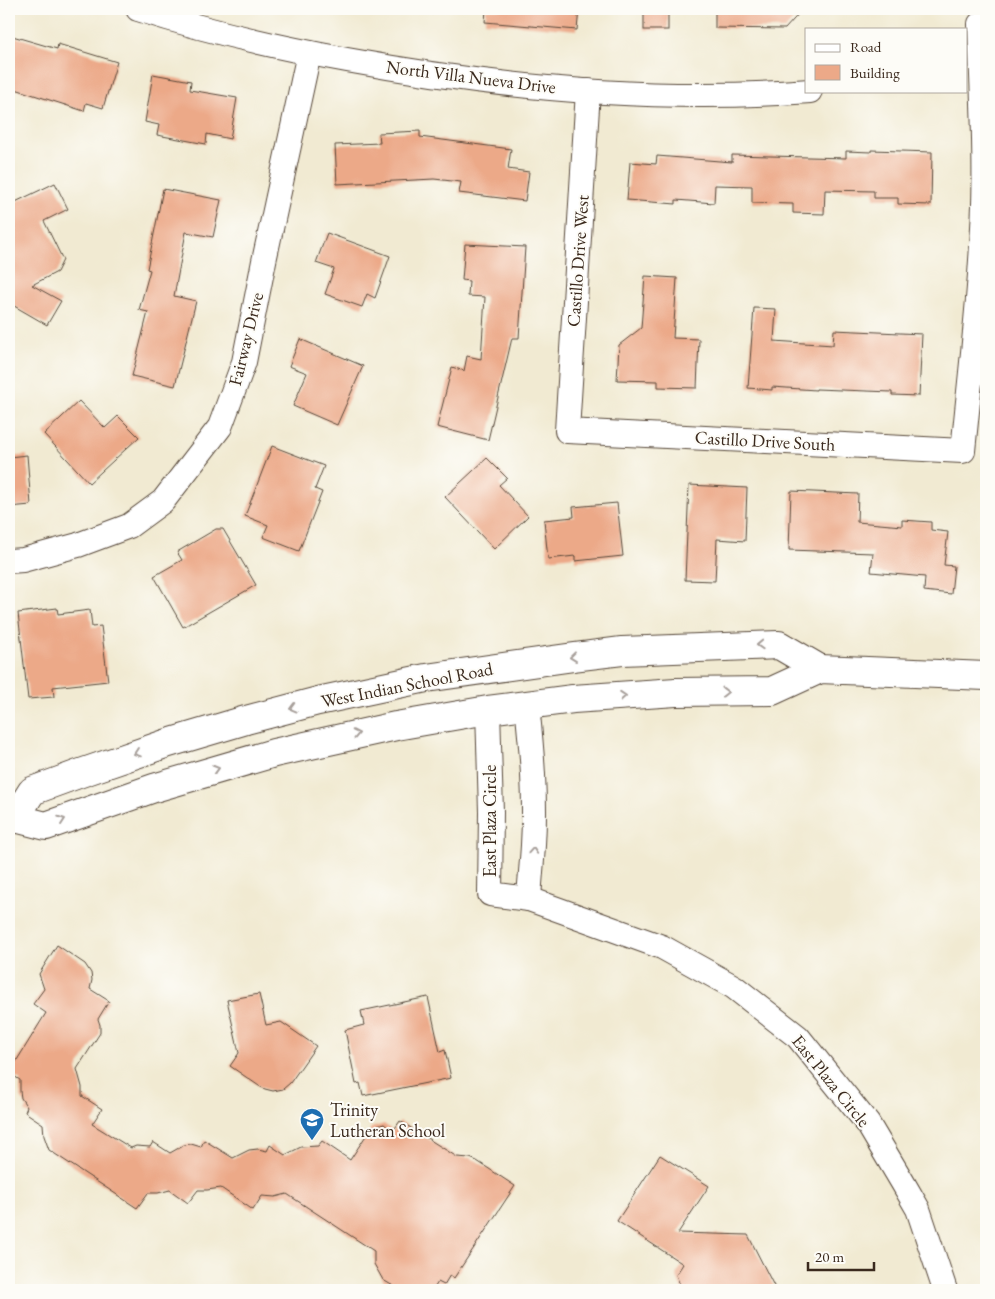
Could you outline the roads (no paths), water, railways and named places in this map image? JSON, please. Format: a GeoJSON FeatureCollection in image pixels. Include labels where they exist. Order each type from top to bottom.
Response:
{"type":"FeatureCollection","features":[{"type":"Feature","properties":{"kind":"main road","name":"West Indian School Road"},"geometry":{"type":"LineString","coordinates":[[820,670],[778,645],[622,651],[426,678],[318,701],[246,720],[99,766],[32,791],[12,819],[46,826],[154,788],[274,753],[396,726],[488,710],[574,699],[676,692],[772,691],[820,670],[986,676]]}},
{"type":"Feature","properties":{"kind":"street","name":"North Villa Nueva Drive"},"geometry":{"type":"LineString","coordinates":[[138,9],[225,33],[309,53],[444,77],[588,91],[662,95],[775,94],[805,91]]}},
{"type":"Feature","properties":{"kind":"street","name":"Castillo Drive South"},"geometry":{"type":"LineString","coordinates":[[567,431],[963,451],[977,316],[983,230],[984,145],[978,26]]}},
{"type":"Feature","properties":{"kind":"street","name":"Fairway Drive"},"geometry":{"type":"LineString","coordinates":[[9,560],[24,560],[78,545],[129,526],[163,501],[220,427],[244,362],[309,53]]}},
{"type":"Feature","properties":{"kind":"street","name":"Castillo Drive West"},"geometry":{"type":"LineString","coordinates":[[567,431],[588,91]]}},
{"type":"Feature","properties":{"kind":"street"},"geometry":{"type":"LineString","coordinates":[[527,705],[534,805],[529,899]]}},
{"type":"Feature","properties":{"kind":"street","name":"East Plaza Circle"},"geometry":{"type":"LineString","coordinates":[[488,710],[491,812],[490,894],[529,899],[662,946],[734,986],[798,1037],[868,1124],[907,1189],[918,1209],[944,1290]]}},
{"type":"Feature","properties":{"kind":"place","name":"Trinity Lutheran School"},"geometry":{"type":"Point","coordinates":[312,1141]}}]}
